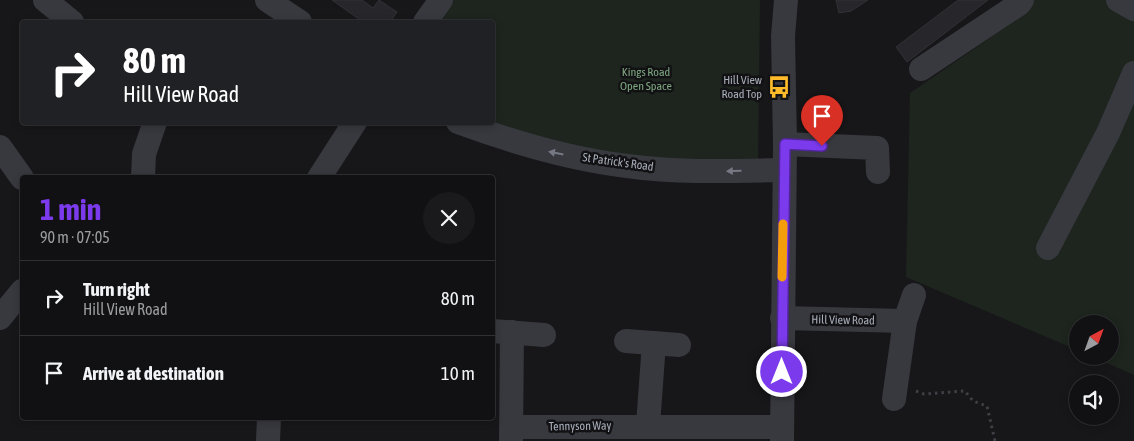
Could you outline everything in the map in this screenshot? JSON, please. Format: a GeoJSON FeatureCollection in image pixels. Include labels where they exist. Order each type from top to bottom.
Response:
{"type":"FeatureCollection","features":[{"type":"Feature","properties":{"kind":"street"},"geometry":{"type":"LineString","coordinates":[[45,0],[70,20]]}},
{"type":"Feature","properties":{"kind":"street"},"geometry":{"type":"LineString","coordinates":[[267,0],[297,20]]}},
{"type":"Feature","properties":{"kind":"street"},"geometry":{"type":"LineString","coordinates":[[426,20],[441,0]]}},
{"type":"Feature","properties":{"kind":"street"},"geometry":{"type":"LineString","coordinates":[[782,434],[783,170],[785,144],[783,36],[786,0]]}},
{"type":"Feature","properties":{"kind":"street"},"geometry":{"type":"LineString","coordinates":[[921,69],[1019,4],[1022,0]]}},
{"type":"Feature","properties":{"kind":"street"},"geometry":{"type":"LineString","coordinates":[[1118,0],[1134,9]]}},
{"type":"Feature","properties":{"kind":"street"},"geometry":{"type":"LineString","coordinates":[[1048,248],[1108,132],[1134,73]]}},
{"type":"Feature","properties":{"kind":"street"},"geometry":{"type":"LineString","coordinates":[[144,175],[144,154],[154,125]]}},
{"type":"Feature","properties":{"kind":"street"},"geometry":{"type":"LineString","coordinates":[[321,175],[353,125]]}},
{"type":"Feature","properties":{"kind":"street","name":"St Patrick's Road"},"geometry":{"type":"LineString","coordinates":[[467,125],[547,151],[627,166],[714,172],[783,170]]}},
{"type":"Feature","properties":{"kind":"street"},"geometry":{"type":"LineString","coordinates":[[785,144],[877,148],[878,172]]}},
{"type":"Feature","properties":{"kind":"street"},"geometry":{"type":"LineString","coordinates":[[0,147],[20,175]]}},
{"type":"Feature","properties":{"kind":"street"},"geometry":{"type":"LineString","coordinates":[[0,318],[20,293]]}},
{"type":"Feature","properties":{"kind":"street"},"geometry":{"type":"LineString","coordinates":[[895,392],[905,321],[914,295]]}},
{"type":"Feature","properties":{"kind":"street","name":"Hill View Road"},"geometry":{"type":"LineString","coordinates":[[782,318],[905,321]]}},
{"type":"Feature","properties":{"kind":"street","name":"Tennyson Way"},"geometry":{"type":"LineString","coordinates":[[544,335],[502,332],[512,434],[648,425],[782,434]]}},
{"type":"Feature","properties":{"kind":"street"},"geometry":{"type":"LineString","coordinates":[[626,341],[679,344]]}},
{"type":"Feature","properties":{"kind":"street"},"geometry":{"type":"LineString","coordinates":[[648,425],[654,343]]}},
{"type":"Feature","properties":{"kind":"street"},"geometry":{"type":"LineString","coordinates":[[268,441],[269,420]]}},
{"type":"Feature","properties":{"kind":"path"},"geometry":{"type":"LineString","coordinates":[[895,392],[924,394],[965,391],[973,400],[987,406],[994,441]]}},
{"type":"Feature","properties":{"kind":"green space","name":"Kings Road Open Space"},"geometry":{"type":"Polygon","coordinates":[[[451,0],[760,0],[758,159],[635,159],[554,145],[495,123],[495,20],[436,20],[451,0]]]}},
{"type":"Feature","properties":{"kind":"green space"},"geometry":{"type":"Polygon","coordinates":[[[1031,0],[1134,0],[1134,375],[1111,365],[1119,365],[1119,315],[1069,315],[1069,347],[906,277],[910,93],[1019,18],[1031,0]]]}},
{"type":"Feature","properties":{"kind":"building"},"geometry":{"type":"Polygon","coordinates":[[[332,0],[362,0],[373,8],[379,0],[397,12],[391,20],[360,20],[332,0]]]}},
{"type":"Feature","properties":{"kind":"building"},"geometry":{"type":"Polygon","coordinates":[[[836,0],[868,0],[851,11],[839,13],[836,0]]]}},
{"type":"Feature","properties":{"kind":"building"},"geometry":{"type":"Polygon","coordinates":[[[958,0],[988,0],[907,62],[896,47],[958,0]]]}},
{"type":"Feature","properties":{"kind":"slow traffic"},"geometry":{"type":"LineString","coordinates":[[782,277],[783,224]]}},
{"type":"Feature","properties":{"kind":"place","name":"Hill View Road Top"},"geometry":{"type":"Point","coordinates":[779,87]}},
{"type":"Feature","properties":{"kind":"route"},"geometry":{"type":"LineString","coordinates":[[782,372],[783,170],[785,144],[822,146]]}}]}
